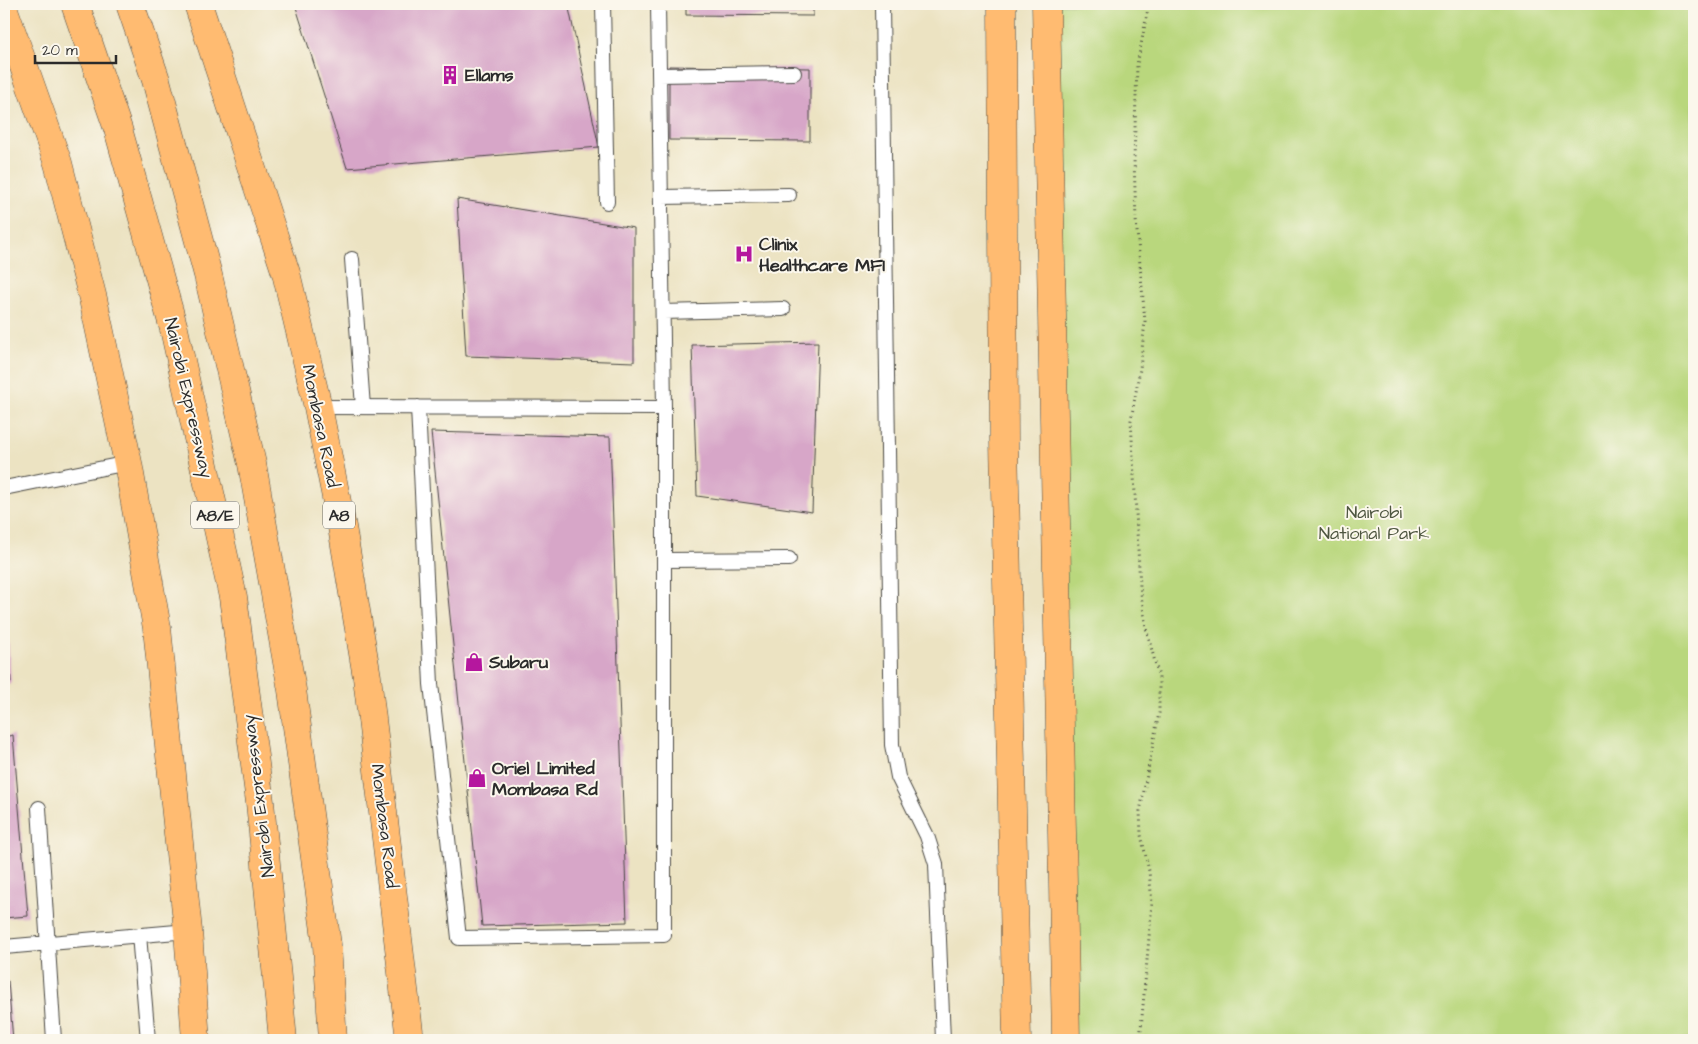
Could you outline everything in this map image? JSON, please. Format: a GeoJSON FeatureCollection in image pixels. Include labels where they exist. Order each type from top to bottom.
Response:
{"type":"FeatureCollection","features":[{"type":"Feature","properties":{"kind":"main road","name":"Nairobi Expressway"},"geometry":{"type":"LineString","coordinates":[[75,4],[118,129],[174,329],[233,597],[260,802],[283,1040]]}},
{"type":"Feature","properties":{"kind":"main road","name":"A8/E"},"geometry":{"type":"LineString","coordinates":[[130,4],[159,90],[208,276],[252,464],[294,709],[326,945],[333,1040]]}},
{"type":"Feature","properties":{"kind":"main road","name":"Mombasa Road"},"geometry":{"type":"LineString","coordinates":[[198,4],[286,273],[318,407],[342,527],[367,677],[410,1040]]}},
{"type":"Feature","properties":{"kind":"main road"},"geometry":{"type":"LineString","coordinates":[[1002,4],[1004,442],[1017,1040]]}},
{"type":"Feature","properties":{"kind":"main road"},"geometry":{"type":"LineString","coordinates":[[1046,4],[1066,1040]]}},
{"type":"Feature","properties":{"kind":"main road"},"geometry":{"type":"LineString","coordinates":[[6,23],[58,162],[93,299],[128,463],[157,628],[188,930],[196,1040]]}},
{"type":"Feature","properties":{"kind":"lane"},"geometry":{"type":"LineString","coordinates":[[603,4],[607,202]]}},
{"type":"Feature","properties":{"kind":"lane"},"geometry":{"type":"LineString","coordinates":[[418,407],[431,684],[459,938],[664,935],[664,408],[658,4]]}},
{"type":"Feature","properties":{"kind":"lane"},"geometry":{"type":"LineString","coordinates":[[882,4],[892,745],[898,776],[927,836],[936,864],[943,1040]]}},
{"type":"Feature","properties":{"kind":"lane"},"geometry":{"type":"LineString","coordinates":[[659,75],[794,73]]}},
{"type":"Feature","properties":{"kind":"lane"},"geometry":{"type":"LineString","coordinates":[[661,197],[789,195]]}},
{"type":"Feature","properties":{"kind":"lane"},"geometry":{"type":"LineString","coordinates":[[352,259],[363,407]]}},
{"type":"Feature","properties":{"kind":"lane"},"geometry":{"type":"LineString","coordinates":[[663,312],[783,309]]}},
{"type":"Feature","properties":{"kind":"lane"},"geometry":{"type":"LineString","coordinates":[[318,407],[664,408]]}},
{"type":"Feature","properties":{"kind":"lane"},"geometry":{"type":"LineString","coordinates":[[4,488],[128,463]]}},
{"type":"Feature","properties":{"kind":"lane"},"geometry":{"type":"LineString","coordinates":[[664,560],[789,558]]}},
{"type":"Feature","properties":{"kind":"lane"},"geometry":{"type":"LineString","coordinates":[[39,808],[54,1040]]}},
{"type":"Feature","properties":{"kind":"lane"},"geometry":{"type":"LineString","coordinates":[[4,947],[188,930]]}},
{"type":"Feature","properties":{"kind":"lane"},"geometry":{"type":"LineString","coordinates":[[139,935],[148,1040]]}},
{"type":"Feature","properties":{"kind":"path"},"geometry":{"type":"LineString","coordinates":[[1140,1040],[1152,904],[1150,871],[1141,835],[1140,811],[1159,713],[1159,677],[1146,628],[1140,586],[1131,420],[1140,369],[1145,320],[1136,220],[1134,159],[1137,65],[1148,4]]}},
{"type":"Feature","properties":{"kind":"green space","name":"Nairobi National Park"},"geometry":{"type":"Polygon","coordinates":[[[1053,4],[1694,4],[1694,1040],[1053,1040],[1053,4]]]}},
{"type":"Feature","properties":{"kind":"building","name":"Ellams"},"geometry":{"type":"Polygon","coordinates":[[[295,4],[568,4],[599,147],[347,168],[295,4]]]}},
{"type":"Feature","properties":{"kind":"building"},"geometry":{"type":"Polygon","coordinates":[[[686,4],[813,4],[813,16],[686,15],[686,4]]]}},
{"type":"Feature","properties":{"kind":"building"},"geometry":{"type":"Polygon","coordinates":[[[669,66],[810,68],[810,141],[669,140],[669,66]]]}},
{"type":"Feature","properties":{"kind":"building"},"geometry":{"type":"Polygon","coordinates":[[[457,199],[634,228],[634,362],[466,356],[457,199]]]}},
{"type":"Feature","properties":{"kind":"building"},"geometry":{"type":"Polygon","coordinates":[[[818,342],[812,512],[697,496],[692,345],[818,342]]]}},
{"type":"Feature","properties":{"kind":"building"},"geometry":{"type":"Polygon","coordinates":[[[431,432],[610,437],[627,922],[482,926],[431,432]]]}},
{"type":"Feature","properties":{"kind":"building"},"geometry":{"type":"Polygon","coordinates":[[[4,571],[11,683],[4,685],[4,571]]]}},
{"type":"Feature","properties":{"kind":"building"},"geometry":{"type":"Polygon","coordinates":[[[13,735],[28,916],[4,918],[4,737],[13,735]]]}},
{"type":"Feature","properties":{"kind":"building"},"geometry":{"type":"Polygon","coordinates":[[[8,981],[13,1040],[4,1040],[4,982],[8,981]]]}},
{"type":"Feature","properties":{"kind":"place","name":"Ellams"},"geometry":{"type":"Point","coordinates":[450,75]}},
{"type":"Feature","properties":{"kind":"place","name":"Clinix Healthcare MFI"},"geometry":{"type":"Point","coordinates":[744,254]}},
{"type":"Feature","properties":{"kind":"place","name":"Subaru"},"geometry":{"type":"Point","coordinates":[474,662]}},
{"type":"Feature","properties":{"kind":"place","name":"Oriel Limited Mombasa Rd"},"geometry":{"type":"Point","coordinates":[477,778]}}]}
